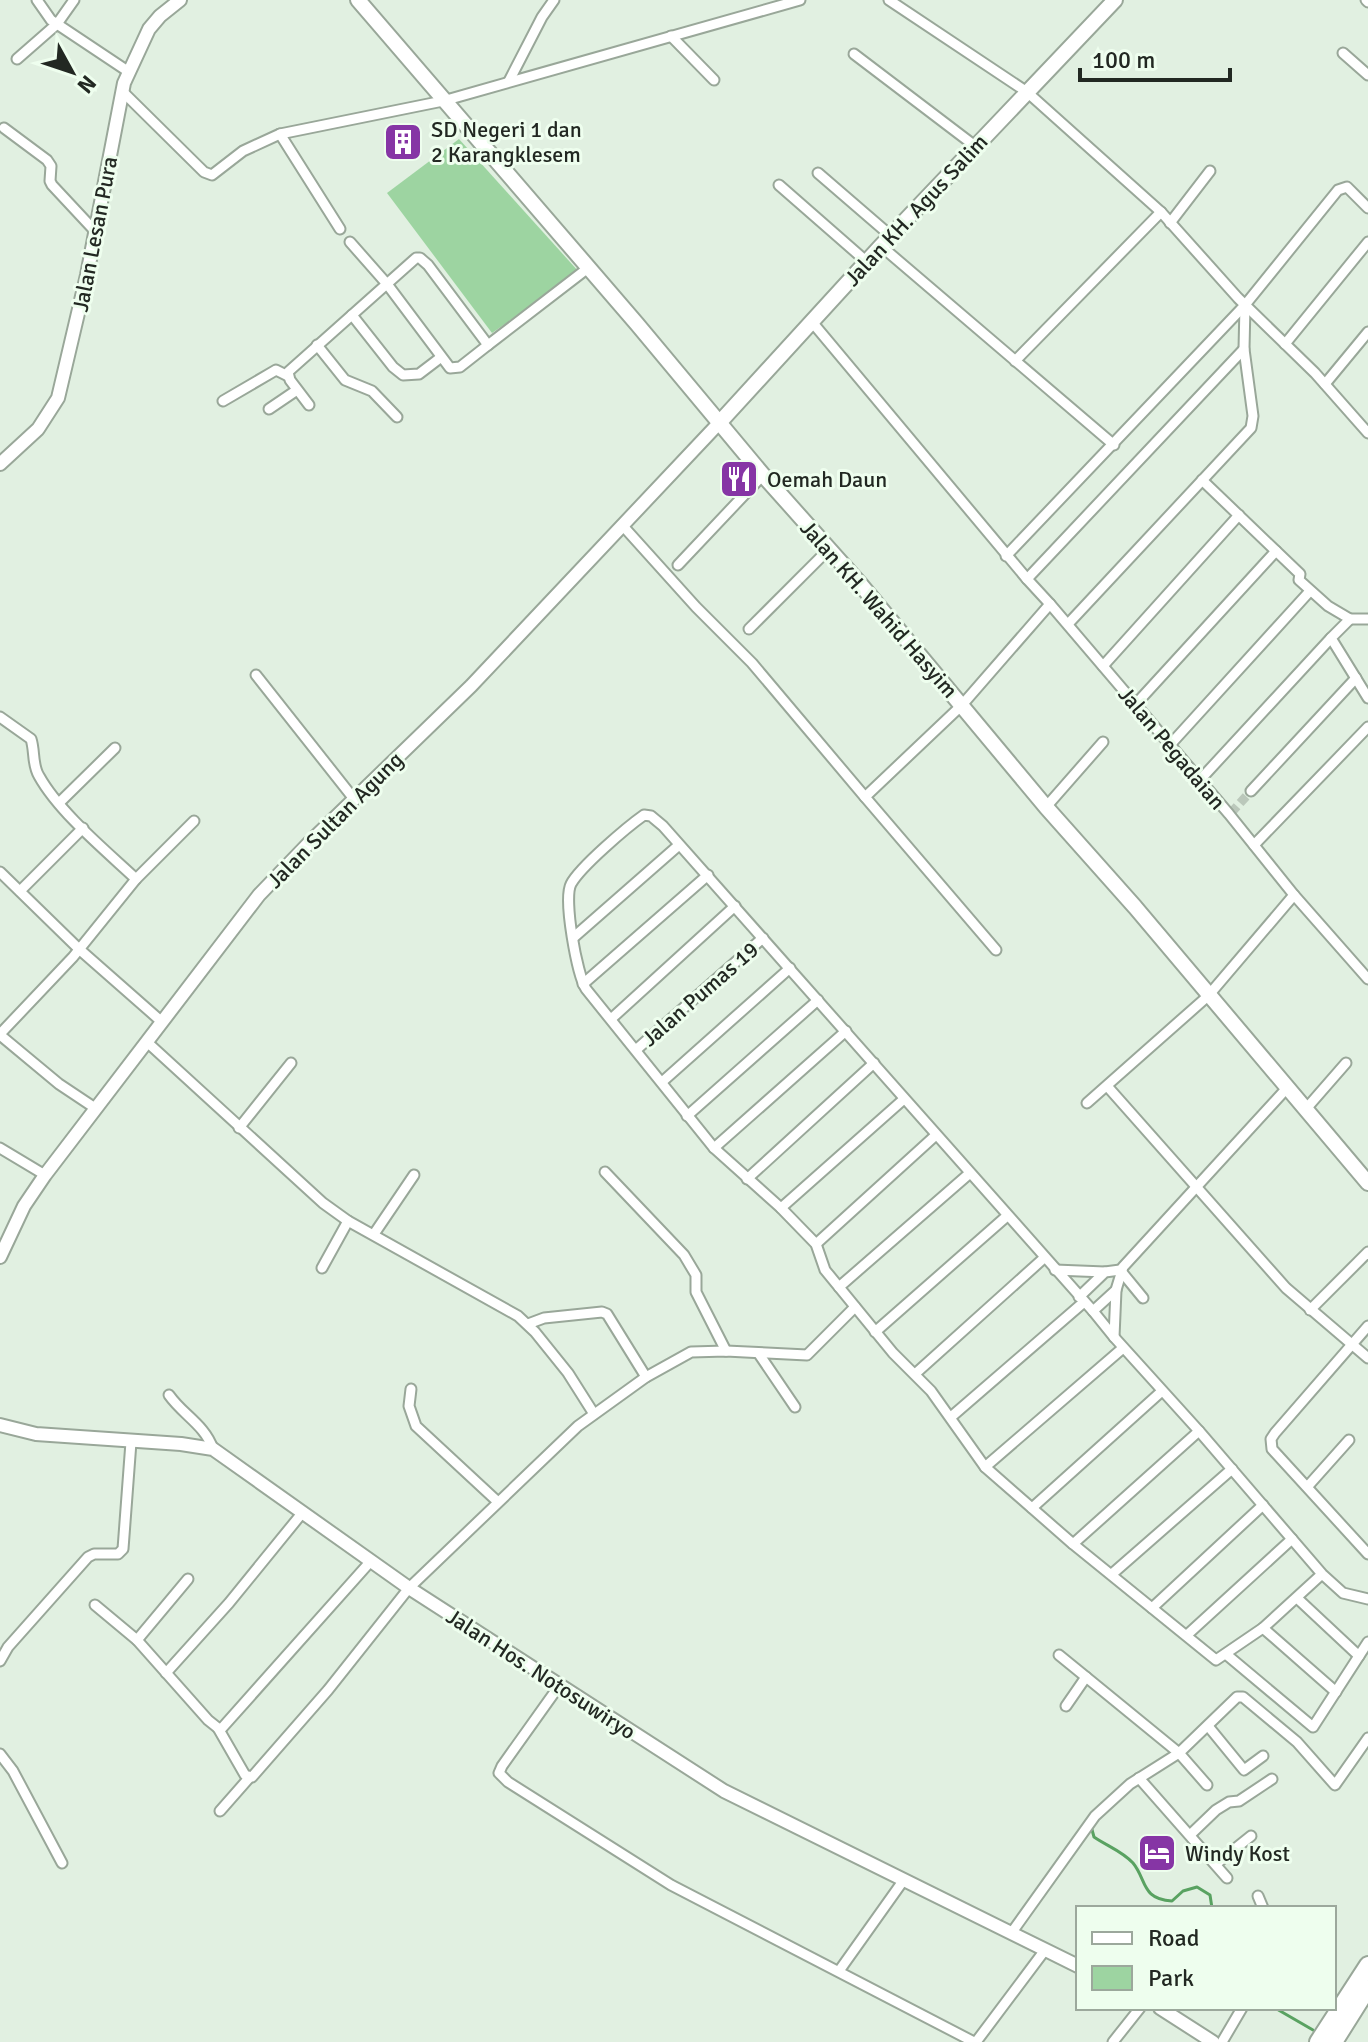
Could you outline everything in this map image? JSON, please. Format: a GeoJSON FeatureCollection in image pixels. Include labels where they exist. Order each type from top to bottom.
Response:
{"type":"FeatureCollection","features":[{"type":"Feature","properties":{"kind":"highway"},"geometry":{"type":"LineString","coordinates":[[1318,2042],[1368,1965]]}},
{"type":"Feature","properties":{"kind":"highway"},"geometry":{"type":"LineString","coordinates":[[1334,2042],[1368,1988]]}},
{"type":"Feature","properties":{"kind":"main road","name":"Jalan KH. Wahid Hasyim"},"geometry":{"type":"LineString","coordinates":[[358,0],[1368,1183]]}},
{"type":"Feature","properties":{"kind":"main road","name":"Jalan KH. Agus Salim"},"geometry":{"type":"LineString","coordinates":[[720,422],[886,241],[1115,0]]}},
{"type":"Feature","properties":{"kind":"street"},"geometry":{"type":"LineString","coordinates":[[37,0],[57,24],[129,72]]}},
{"type":"Feature","properties":{"kind":"street"},"geometry":{"type":"LineString","coordinates":[[17,59],[57,24],[74,0]]}},
{"type":"Feature","properties":{"kind":"street","name":"Jalan Lesan Pura"},"geometry":{"type":"LineString","coordinates":[[0,464],[38,429],[58,398],[129,72],[149,29],[180,0]]}},
{"type":"Feature","properties":{"kind":"street"},"geometry":{"type":"LineString","coordinates":[[509,81],[554,0]]}},
{"type":"Feature","properties":{"kind":"street"},"geometry":{"type":"LineString","coordinates":[[123,92],[212,175],[243,151],[280,134],[443,101],[800,0]]}},
{"type":"Feature","properties":{"kind":"street"},"geometry":{"type":"LineString","coordinates":[[889,0],[1027,92],[1161,212],[1368,433]]}},
{"type":"Feature","properties":{"kind":"street"},"geometry":{"type":"LineString","coordinates":[[671,36],[714,80]]}},
{"type":"Feature","properties":{"kind":"street"},"geometry":{"type":"LineString","coordinates":[[1343,53],[1368,75]]}},
{"type":"Feature","properties":{"kind":"street"},"geometry":{"type":"LineString","coordinates":[[854,54],[975,146]]}},
{"type":"Feature","properties":{"kind":"street"},"geometry":{"type":"LineString","coordinates":[[4,128],[47,160],[51,166],[52,185],[94,230]]}},
{"type":"Feature","properties":{"kind":"street"},"geometry":{"type":"LineString","coordinates":[[280,134],[340,229]]}},
{"type":"Feature","properties":{"kind":"street"},"geometry":{"type":"LineString","coordinates":[[1170,223],[1210,171]]}},
{"type":"Feature","properties":{"kind":"street"},"geometry":{"type":"LineString","coordinates":[[818,173],[1015,361],[1114,445]]}},
{"type":"Feature","properties":{"kind":"street"},"geometry":{"type":"LineString","coordinates":[[779,185],[867,262]]}},
{"type":"Feature","properties":{"kind":"street"},"geometry":{"type":"LineString","coordinates":[[1006,556],[1248,308],[1338,190],[1347,187],[1352,190],[1368,208]]}},
{"type":"Feature","properties":{"kind":"street"},"geometry":{"type":"LineString","coordinates":[[1015,361],[1161,212]]}},
{"type":"Feature","properties":{"kind":"street"},"geometry":{"type":"LineString","coordinates":[[350,242],[387,284],[440,358],[455,369],[588,268]]}},
{"type":"Feature","properties":{"kind":"street"},"geometry":{"type":"LineString","coordinates":[[1285,344],[1368,242]]}},
{"type":"Feature","properties":{"kind":"street"},"geometry":{"type":"LineString","coordinates":[[288,376],[291,367],[412,260],[420,258],[488,345]]}},
{"type":"Feature","properties":{"kind":"street"},"geometry":{"type":"LineString","coordinates":[[1068,624],[1254,422],[1244,349],[1248,308]]}},
{"type":"Feature","properties":{"kind":"street"},"geometry":{"type":"LineString","coordinates":[[352,315],[393,367],[403,375],[419,374],[440,358]]}},
{"type":"Feature","properties":{"kind":"street","name":"Jalan Pegadaian"},"geometry":{"type":"LineString","coordinates":[[812,322],[1006,556],[1230,813],[1294,895],[1368,979]]}},
{"type":"Feature","properties":{"kind":"street"},"geometry":{"type":"LineString","coordinates":[[1325,384],[1368,332]]}},
{"type":"Feature","properties":{"kind":"street"},"geometry":{"type":"LineString","coordinates":[[317,345],[345,380],[378,396],[397,417]]}},
{"type":"Feature","properties":{"kind":"street"},"geometry":{"type":"LineString","coordinates":[[1027,579],[1244,349]]}},
{"type":"Feature","properties":{"kind":"street"},"geometry":{"type":"LineString","coordinates":[[223,401],[276,370],[288,376],[309,405]]}},
{"type":"Feature","properties":{"kind":"street"},"geometry":{"type":"LineString","coordinates":[[269,409],[297,390]]}},
{"type":"Feature","properties":{"kind":"street","name":"Jalan Sultan Agung"},"geometry":{"type":"LineString","coordinates":[[0,1257],[24,1206],[45,1175],[259,895],[471,686],[720,422]]}},
{"type":"Feature","properties":{"kind":"street"},"geometry":{"type":"LineString","coordinates":[[678,565],[763,475]]}},
{"type":"Feature","properties":{"kind":"street"},"geometry":{"type":"LineString","coordinates":[[1202,480],[1300,574],[1299,580],[1310,591],[1350,619],[1368,619]]}},
{"type":"Feature","properties":{"kind":"street"},"geometry":{"type":"LineString","coordinates":[[1103,666],[1239,515]]}},
{"type":"Feature","properties":{"kind":"street"},"geometry":{"type":"LineString","coordinates":[[623,526],[752,663],[996,950]]}},
{"type":"Feature","properties":{"kind":"street"},"geometry":{"type":"LineString","coordinates":[[749,629],[829,549]]}},
{"type":"Feature","properties":{"kind":"street"},"geometry":{"type":"LineString","coordinates":[[1135,705],[1276,551]]}},
{"type":"Feature","properties":{"kind":"street"},"geometry":{"type":"LineString","coordinates":[[1169,746],[1310,591]]}},
{"type":"Feature","properties":{"kind":"street"},"geometry":{"type":"LineString","coordinates":[[865,797],[962,705],[1050,604]]}},
{"type":"Feature","properties":{"kind":"street"},"geometry":{"type":"LineString","coordinates":[[1199,781],[1350,619]]}},
{"type":"Feature","properties":{"kind":"street"},"geometry":{"type":"LineString","coordinates":[[1331,638],[1368,698]]}},
{"type":"Feature","properties":{"kind":"street"},"geometry":{"type":"LineString","coordinates":[[256,675],[354,799]]}},
{"type":"Feature","properties":{"kind":"street"},"geometry":{"type":"LineString","coordinates":[[1251,791],[1356,678]]}},
{"type":"Feature","properties":{"kind":"street"},"geometry":{"type":"LineString","coordinates":[[0,717],[31,739],[36,772],[83,828],[136,879]]}},
{"type":"Feature","properties":{"kind":"street"},"geometry":{"type":"LineString","coordinates":[[1254,845],[1368,727]]}},
{"type":"Feature","properties":{"kind":"street"},"geometry":{"type":"LineString","coordinates":[[1046,807],[1103,742]]}},
{"type":"Feature","properties":{"kind":"street"},"geometry":{"type":"LineString","coordinates":[[60,802],[115,748]]}},
{"type":"Feature","properties":{"kind":"street"},"geometry":{"type":"LineString","coordinates":[[1322,1574],[1263,1628],[1227,1655],[1215,1660],[1073,1544],[985,1467],[951,1417],[875,1332],[823,1266],[816,1244],[714,1148],[583,984],[574,937],[570,886],[577,876],[639,818],[647,814],[651,816],[708,875],[1322,1574],[1343,1593],[1368,1599]]}},
{"type":"Feature","properties":{"kind":"street"},"geometry":{"type":"LineString","coordinates":[[95,1108],[59,1084],[0,1035],[79,949],[136,879],[194,821]]}},
{"type":"Feature","properties":{"kind":"street"},"geometry":{"type":"LineString","coordinates":[[20,891],[83,828]]}},
{"type":"Feature","properties":{"kind":"street"},"geometry":{"type":"LineString","coordinates":[[574,937],[679,845]]}},
{"type":"Feature","properties":{"kind":"street"},"geometry":{"type":"LineString","coordinates":[[0,872],[79,949],[162,1022]]}},
{"type":"Feature","properties":{"kind":"street"},"geometry":{"type":"LineString","coordinates":[[583,984],[708,875]]}},
{"type":"Feature","properties":{"kind":"street"},"geometry":{"type":"LineString","coordinates":[[1087,1103],[1208,996],[1294,895]]}},
{"type":"Feature","properties":{"kind":"street"},"geometry":{"type":"LineString","coordinates":[[611,1019],[735,906]]}},
{"type":"Feature","properties":{"kind":"street","name":"Jalan Pumas 19"},"geometry":{"type":"LineString","coordinates":[[637,1049],[763,938]]}},
{"type":"Feature","properties":{"kind":"street"},"geometry":{"type":"LineString","coordinates":[[662,1082],[790,968]]}},
{"type":"Feature","properties":{"kind":"street"},"geometry":{"type":"LineString","coordinates":[[687,1116],[818,1000]]}},
{"type":"Feature","properties":{"kind":"street"},"geometry":{"type":"LineString","coordinates":[[714,1148],[846,1031]]}},
{"type":"Feature","properties":{"kind":"street"},"geometry":{"type":"LineString","coordinates":[[147,1042],[323,1203],[348,1221],[528,1324],[568,1373],[594,1414]]}},
{"type":"Feature","properties":{"kind":"street"},"geometry":{"type":"LineString","coordinates":[[239,1128],[291,1063]]}},
{"type":"Feature","properties":{"kind":"street"},"geometry":{"type":"LineString","coordinates":[[747,1179],[874,1063]]}},
{"type":"Feature","properties":{"kind":"street"},"geometry":{"type":"LineString","coordinates":[[1305,1110],[1346,1063]]}},
{"type":"Feature","properties":{"kind":"street"},"geometry":{"type":"LineString","coordinates":[[1107,1086],[1286,1288],[1368,1358]]}},
{"type":"Feature","properties":{"kind":"street"},"geometry":{"type":"LineString","coordinates":[[1114,1337],[1120,1270],[1287,1088]]}},
{"type":"Feature","properties":{"kind":"street"},"geometry":{"type":"LineString","coordinates":[[781,1208],[904,1099]]}},
{"type":"Feature","properties":{"kind":"street"},"geometry":{"type":"LineString","coordinates":[[816,1244],[936,1135]]}},
{"type":"Feature","properties":{"kind":"street"},"geometry":{"type":"LineString","coordinates":[[0,1148],[45,1175]]}},
{"type":"Feature","properties":{"kind":"street"},"geometry":{"type":"LineString","coordinates":[[605,1172],[684,1255],[696,1275],[696,1292],[726,1351]]}},
{"type":"Feature","properties":{"kind":"street"},"geometry":{"type":"LineString","coordinates":[[839,1287],[970,1173]]}},
{"type":"Feature","properties":{"kind":"street"},"geometry":{"type":"LineString","coordinates":[[374,1234],[414,1175]]}},
{"type":"Feature","properties":{"kind":"street"},"geometry":{"type":"LineString","coordinates":[[875,1332],[1007,1216]]}},
{"type":"Feature","properties":{"kind":"street"},"geometry":{"type":"LineString","coordinates":[[322,1268],[348,1221]]}},
{"type":"Feature","properties":{"kind":"street"},"geometry":{"type":"LineString","coordinates":[[1310,1310],[1368,1252]]}},
{"type":"Feature","properties":{"kind":"street"},"geometry":{"type":"LineString","coordinates":[[915,1374],[1044,1258]]}},
{"type":"Feature","properties":{"kind":"street"},"geometry":{"type":"LineString","coordinates":[[1055,1270],[1120,1270]]}},
{"type":"Feature","properties":{"kind":"street"},"geometry":{"type":"LineString","coordinates":[[1120,1270],[1143,1298]]}},
{"type":"Feature","properties":{"kind":"street"},"geometry":{"type":"LineString","coordinates":[[951,1417],[1082,1299],[1105,1272]]}},
{"type":"Feature","properties":{"kind":"street"},"geometry":{"type":"LineString","coordinates":[[1093,1311],[1116,1290]]}},
{"type":"Feature","properties":{"kind":"street"},"geometry":{"type":"LineString","coordinates":[[220,1811],[328,1690],[409,1588],[569,1433],[646,1377],[691,1352],[807,1355],[855,1307]]}},
{"type":"Feature","properties":{"kind":"street"},"geometry":{"type":"LineString","coordinates":[[528,1324],[552,1317],[607,1314],[646,1377]]}},
{"type":"Feature","properties":{"kind":"street"},"geometry":{"type":"LineString","coordinates":[[1368,1326],[1271,1439],[1272,1449],[1368,1554]]}},
{"type":"Feature","properties":{"kind":"street"},"geometry":{"type":"LineString","coordinates":[[985,1467],[1123,1348]]}},
{"type":"Feature","properties":{"kind":"street"},"geometry":{"type":"LineString","coordinates":[[759,1354],[795,1407]]}},
{"type":"Feature","properties":{"kind":"street"},"geometry":{"type":"LineString","coordinates":[[411,1389],[409,1406],[416,1426],[498,1502]]}},
{"type":"Feature","properties":{"kind":"street"},"geometry":{"type":"LineString","coordinates":[[1032,1508],[1162,1391]]}},
{"type":"Feature","properties":{"kind":"street"},"geometry":{"type":"LineString","coordinates":[[169,1395],[204,1430],[213,1449]]}},
{"type":"Feature","properties":{"kind":"street","name":"Jalan Hos. Notosuwiryo"},"geometry":{"type":"LineString","coordinates":[[0,1425],[36,1434],[213,1449],[370,1562],[724,1791],[1076,1965]]}},
{"type":"Feature","properties":{"kind":"street"},"geometry":{"type":"LineString","coordinates":[[1073,1544],[1199,1431]]}},
{"type":"Feature","properties":{"kind":"street"},"geometry":{"type":"LineString","coordinates":[[1308,1486],[1349,1440]]}},
{"type":"Feature","properties":{"kind":"street"},"geometry":{"type":"LineString","coordinates":[[0,1661],[8,1647],[88,1557],[118,1554],[123,1549],[131,1442]]}},
{"type":"Feature","properties":{"kind":"street"},"geometry":{"type":"LineString","coordinates":[[1112,1574],[1232,1469]]}},
{"type":"Feature","properties":{"kind":"street"},"geometry":{"type":"LineString","coordinates":[[1152,1608],[1263,1505]]}},
{"type":"Feature","properties":{"kind":"street"},"geometry":{"type":"LineString","coordinates":[[166,1673],[229,1603],[303,1512]]}},
{"type":"Feature","properties":{"kind":"street"},"geometry":{"type":"LineString","coordinates":[[1187,1635],[1292,1539]]}},
{"type":"Feature","properties":{"kind":"street"},"geometry":{"type":"LineString","coordinates":[[218,1728],[227,1724],[370,1562]]}},
{"type":"Feature","properties":{"kind":"street"},"geometry":{"type":"LineString","coordinates":[[137,1640],[188,1579]]}},
{"type":"Feature","properties":{"kind":"street"},"geometry":{"type":"LineString","coordinates":[[1297,1598],[1359,1656]]}},
{"type":"Feature","properties":{"kind":"street"},"geometry":{"type":"LineString","coordinates":[[95,1605],[137,1640],[218,1728],[249,1778]]}},
{"type":"Feature","properties":{"kind":"street"},"geometry":{"type":"LineString","coordinates":[[1263,1628],[1336,1692]]}},
{"type":"Feature","properties":{"kind":"street"},"geometry":{"type":"LineString","coordinates":[[1227,1655],[1313,1727],[1368,1642]]}},
{"type":"Feature","properties":{"kind":"street"},"geometry":{"type":"LineString","coordinates":[[1059,1655],[1179,1753],[1207,1785]]}},
{"type":"Feature","properties":{"kind":"street"},"geometry":{"type":"LineString","coordinates":[[1066,1706],[1086,1677]]}},
{"type":"Feature","properties":{"kind":"street"},"geometry":{"type":"LineString","coordinates":[[559,1686],[499,1773],[508,1782],[671,1885],[975,2042],[1045,1950]]}},
{"type":"Feature","properties":{"kind":"street"},"geometry":{"type":"LineString","coordinates":[[1012,1932],[1095,1816],[1116,1794],[1179,1753],[1233,1699],[1243,1697],[1297,1742],[1336,1786],[1368,1738]]}},
{"type":"Feature","properties":{"kind":"street"},"geometry":{"type":"LineString","coordinates":[[1208,1726],[1244,1770],[1263,1756]]}},
{"type":"Feature","properties":{"kind":"street"},"geometry":{"type":"LineString","coordinates":[[0,1754],[13,1771],[62,1863]]}},
{"type":"Feature","properties":{"kind":"street"},"geometry":{"type":"LineString","coordinates":[[1139,1778],[1227,1878]]}},
{"type":"Feature","properties":{"kind":"street"},"geometry":{"type":"LineString","coordinates":[[1191,1834],[1216,1810],[1229,1802],[1239,1801],[1272,1779]]}},
{"type":"Feature","properties":{"kind":"street"},"geometry":{"type":"LineString","coordinates":[[1216,1864],[1251,1836]]}},
{"type":"Feature","properties":{"kind":"street"},"geometry":{"type":"LineString","coordinates":[[839,1971],[903,1881]]}},
{"type":"Feature","properties":{"kind":"street"},"geometry":{"type":"LineString","coordinates":[[1258,1896],[1262,1906]]}},
{"type":"Feature","properties":{"kind":"street"},"geometry":{"type":"LineString","coordinates":[[1113,2042],[1138,2010]]}},
{"type":"Feature","properties":{"kind":"street"},"geometry":{"type":"LineString","coordinates":[[1163,2010],[1213,2042]]}},
{"type":"Feature","properties":{"kind":"street"},"geometry":{"type":"LineString","coordinates":[[1222,2042],[1241,2010]]}},
{"type":"Feature","properties":{"kind":"green space"},"geometry":{"type":"Polygon","coordinates":[[[459,139],[579,272],[492,333],[387,193],[459,139]]]}},
{"type":"Feature","properties":{"kind":"waterway"},"geometry":{"type":"LineString","coordinates":[[1091,1826],[1094,1837],[1133,1863],[1146,1888],[1155,1897],[1172,1901],[1183,1891],[1197,1887],[1210,1895],[1212,1906]]}},
{"type":"Feature","properties":{"kind":"waterway"},"geometry":{"type":"LineString","coordinates":[[1278,2010],[1313,2030]]}},
{"type":"Feature","properties":{"kind":"tunnel"},"geometry":{"type":"LineString","coordinates":[[1231,813],[1251,791]]}},
{"type":"Feature","properties":{"kind":"place","name":"SD Negeri 1 dan 2 Karangklesem"},"geometry":{"type":"Point","coordinates":[403,142]}},
{"type":"Feature","properties":{"kind":"place","name":"Oemah Daun"},"geometry":{"type":"Point","coordinates":[739,479]}},
{"type":"Feature","properties":{"kind":"place","name":"Windy Kost"},"geometry":{"type":"Point","coordinates":[1157,1853]}}]}
